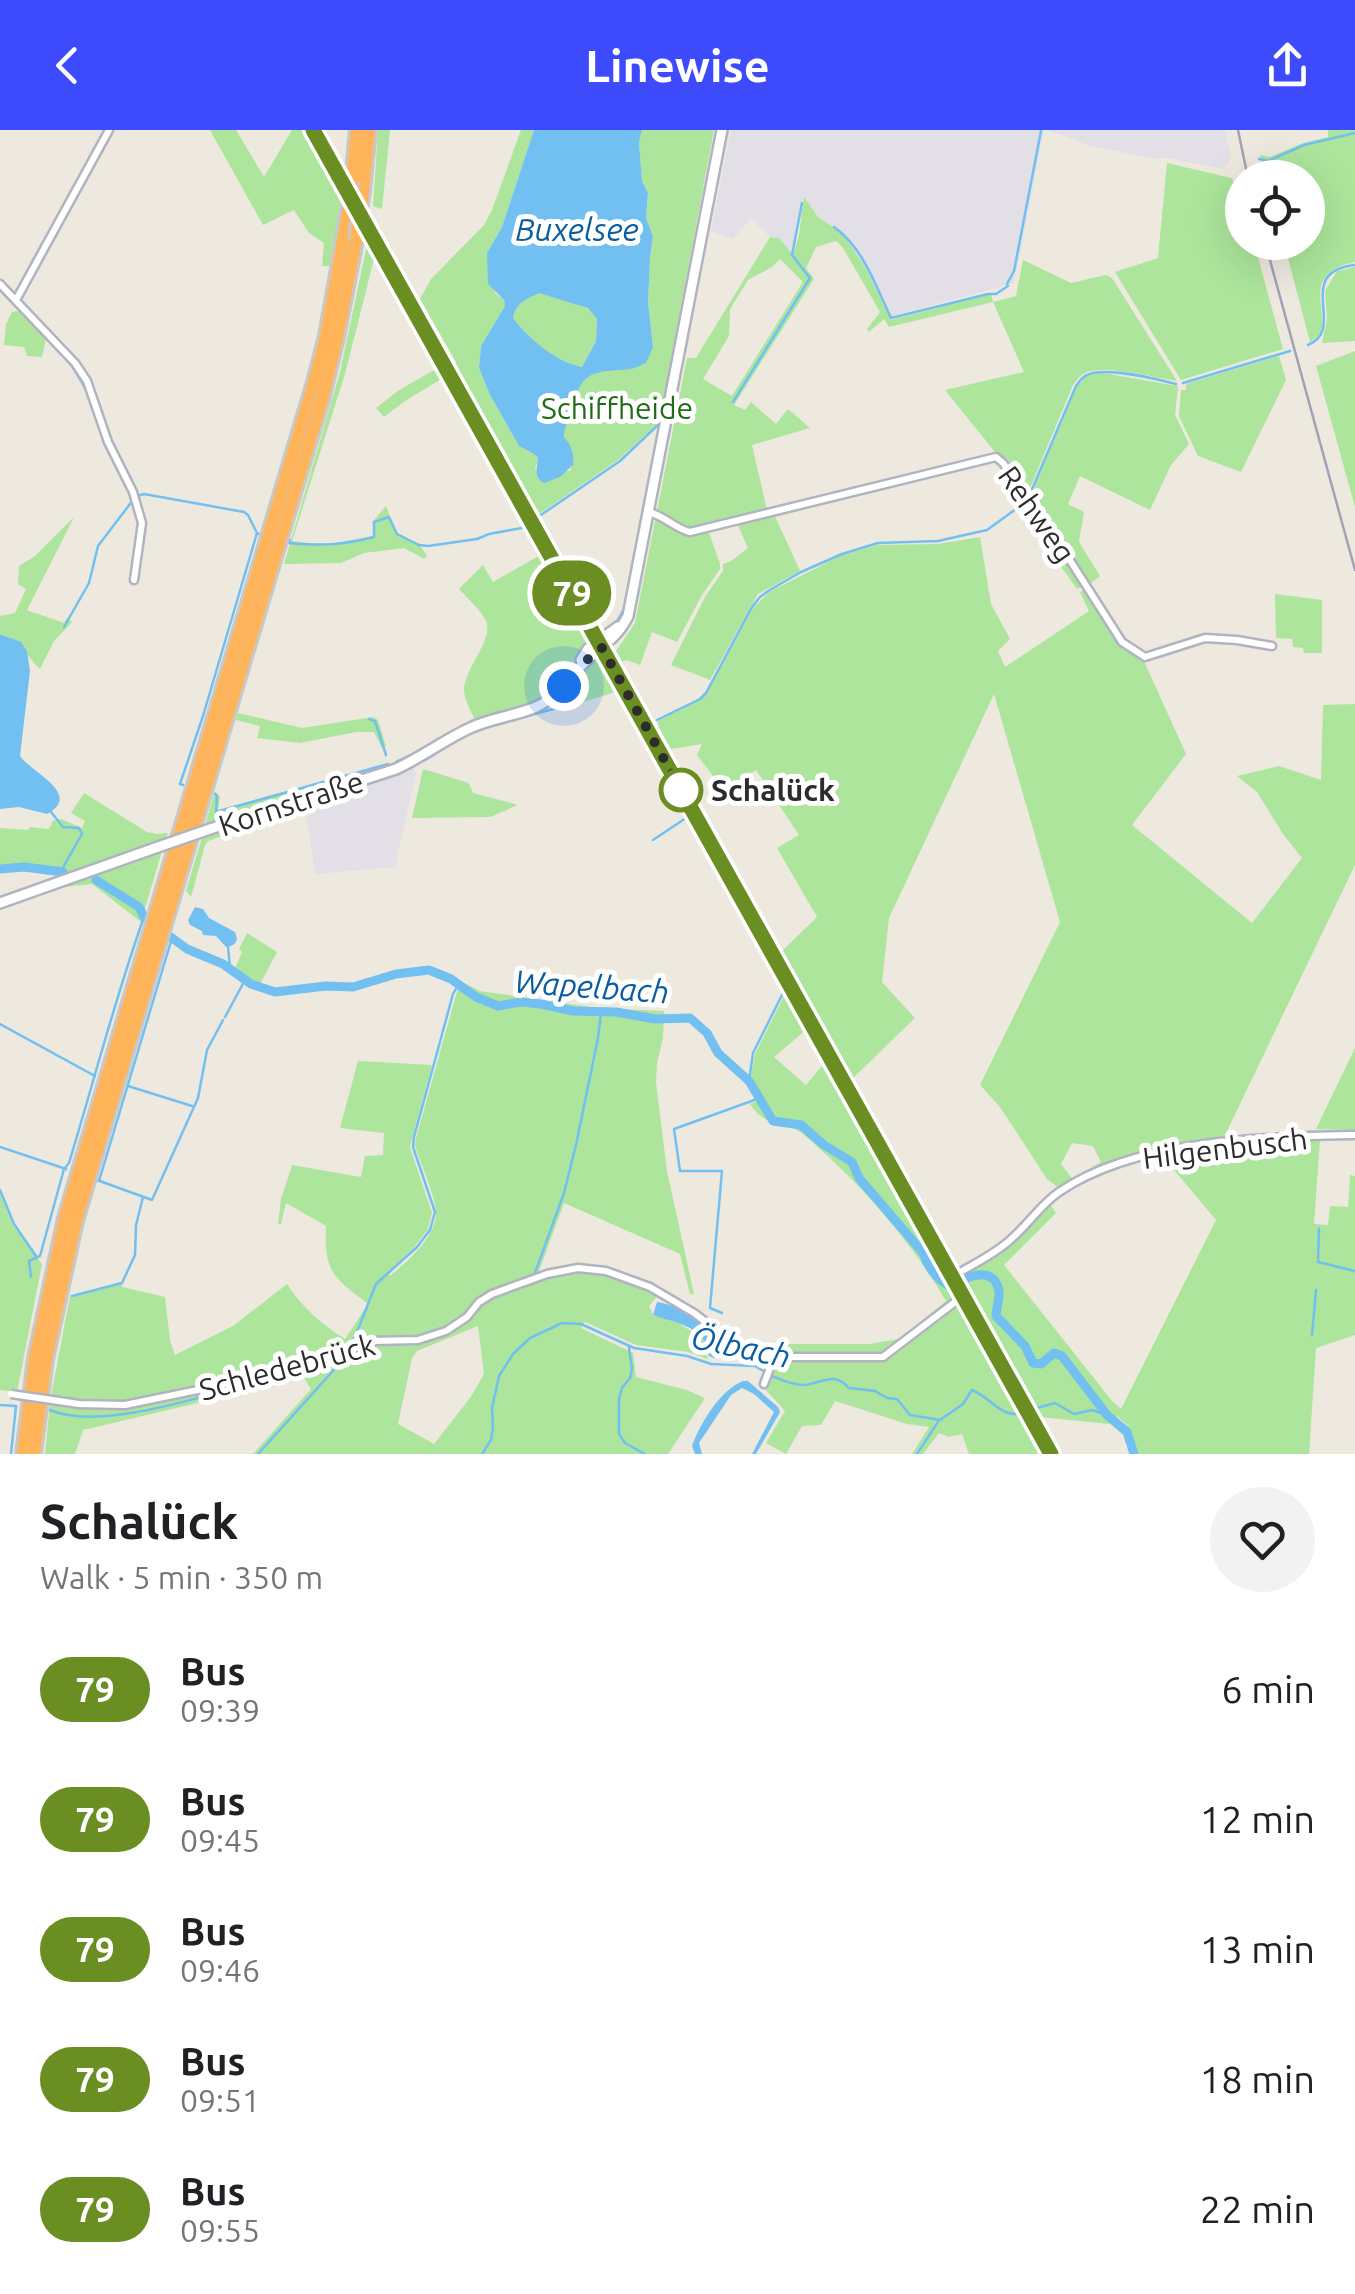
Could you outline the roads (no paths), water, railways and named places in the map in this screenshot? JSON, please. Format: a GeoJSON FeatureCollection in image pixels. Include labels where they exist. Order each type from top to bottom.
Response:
{"type":"FeatureCollection","features":[{"type":"Feature","properties":{"kind":"highway"},"geometry":{"type":"LineString","coordinates":[[23,1454],[35,1358],[60,1237],[322,400],[356,240],[357,130]]}},
{"type":"Feature","properties":{"kind":"highway"},"geometry":{"type":"LineString","coordinates":[[34,1454],[46,1359],[66,1258],[315,379],[338,280],[348,212],[358,186],[369,130]]}},
{"type":"Feature","properties":{"kind":"main road"},"geometry":{"type":"LineString","coordinates":[[313,130],[1051,1454]]}},
{"type":"Feature","properties":{"kind":"street"},"geometry":{"type":"LineString","coordinates":[[16,300],[109,130]]}},
{"type":"Feature","properties":{"kind":"street","name":"Kornstraße"},"geometry":{"type":"LineString","coordinates":[[0,903],[417,760],[466,730],[542,704],[558,692],[600,644],[623,627],[722,130]]}},
{"type":"Feature","properties":{"kind":"street"},"geometry":{"type":"LineString","coordinates":[[0,284],[75,362],[93,395],[142,523],[134,580]]}},
{"type":"Feature","properties":{"kind":"street","name":"Rehweg"},"geometry":{"type":"LineString","coordinates":[[648,512],[690,532],[996,457],[1028,498],[1122,642],[1139,655],[1144,657],[1205,638],[1272,646]]}},
{"type":"Feature","properties":{"kind":"street","name":"Hilgenbusch"},"geometry":{"type":"LineString","coordinates":[[957,1285],[1009,1242],[1060,1191],[1132,1158],[1226,1141],[1355,1134]]}},
{"type":"Feature","properties":{"kind":"street","name":"Schledebrück"},"geometry":{"type":"LineString","coordinates":[[0,1393],[80,1404],[124,1405],[285,1371],[347,1355],[371,1341],[418,1340],[446,1331],[492,1294],[546,1274],[578,1268],[606,1270],[650,1288],[694,1313],[731,1341],[774,1357],[882,1357],[957,1285]]}},
{"type":"Feature","properties":{"kind":"street"},"geometry":{"type":"LineString","coordinates":[[766,1376],[774,1357]]}},
{"type":"Feature","properties":{"kind":"water","name":"Buxelsee"},"geometry":{"type":"Polygon","coordinates":[[[534,130],[642,130],[642,181],[648,193],[646,218],[653,236],[648,302],[653,347],[646,363],[632,369],[600,372],[581,385],[564,432],[573,453],[573,465],[560,477],[544,483],[537,475],[538,458],[519,446],[479,368],[481,346],[505,306],[488,284],[487,253],[502,227],[534,130]],[[539,293],[519,305],[513,318],[544,348],[582,367],[596,341],[597,319],[588,308],[539,293]]]}},
{"type":"Feature","properties":{"kind":"water"},"geometry":{"type":"Polygon","coordinates":[[[0,634],[21,642],[27,651],[30,671],[20,756],[57,791],[57,806],[47,814],[19,807],[0,809],[0,634]]]}},
{"type":"Feature","properties":{"kind":"water"},"geometry":{"type":"Polygon","coordinates":[[[195,907],[235,932],[234,944],[226,947],[216,936],[203,935],[190,925],[188,920],[195,907]]]}},
{"type":"Feature","properties":{"kind":"water"},"geometry":{"type":"Polygon","coordinates":[[[657,1302],[681,1310],[717,1333],[717,1355],[709,1356],[703,1339],[693,1330],[653,1315],[657,1302]]]}},
{"type":"Feature","properties":{"kind":"water"},"geometry":{"type":"Polygon","coordinates":[[[748,1381],[780,1412],[756,1454],[752,1454],[774,1412],[742,1388],[731,1395],[699,1443],[702,1454],[695,1454],[692,1446],[706,1418],[726,1392],[748,1381]]]}},
{"type":"Feature","properties":{"kind":"waterway"},"geometry":{"type":"LineString","coordinates":[[646,496],[717,130]]}},
{"type":"Feature","properties":{"kind":"waterway"},"geometry":{"type":"LineString","coordinates":[[1007,284],[1014,271],[1041,131]]}},
{"type":"Feature","properties":{"kind":"waterway"},"geometry":{"type":"LineString","coordinates":[[1259,159],[1268,161],[1304,145],[1355,133]]}},
{"type":"Feature","properties":{"kind":"waterway"},"geometry":{"type":"LineString","coordinates":[[717,181],[724,146]]}},
{"type":"Feature","properties":{"kind":"waterway"},"geometry":{"type":"LineString","coordinates":[[733,402],[810,278],[792,255],[802,203]]}},
{"type":"Feature","properties":{"kind":"waterway"},"geometry":{"type":"LineString","coordinates":[[834,227],[861,256],[891,318],[996,294],[1008,286]]}},
{"type":"Feature","properties":{"kind":"waterway"},"geometry":{"type":"LineString","coordinates":[[654,508],[707,233]]}},
{"type":"Feature","properties":{"kind":"waterway"},"geometry":{"type":"LineString","coordinates":[[1308,345],[1319,337],[1323,327],[1323,289],[1327,278],[1337,270],[1355,265]]}},
{"type":"Feature","properties":{"kind":"waterway"},"geometry":{"type":"LineString","coordinates":[[0,290],[9,299]]}},
{"type":"Feature","properties":{"kind":"waterway"},"geometry":{"type":"LineString","coordinates":[[17,307],[33,323]]}},
{"type":"Feature","properties":{"kind":"waterway"},"geometry":{"type":"LineString","coordinates":[[1183,383],[1290,351]]}},
{"type":"Feature","properties":{"kind":"waterway"},"geometry":{"type":"LineString","coordinates":[[71,364],[87,391]]}},
{"type":"Feature","properties":{"kind":"waterway"},"geometry":{"type":"LineString","coordinates":[[657,720],[706,693],[752,607],[768,591],[842,554],[878,543],[938,541],[987,530],[1027,501],[1076,386],[1085,376],[1118,373],[1176,384]]}},
{"type":"Feature","properties":{"kind":"waterway"},"geometry":{"type":"LineString","coordinates":[[538,517],[620,461],[660,423]]}},
{"type":"Feature","properties":{"kind":"waterway"},"geometry":{"type":"LineString","coordinates":[[100,427],[104,442]]}},
{"type":"Feature","properties":{"kind":"waterway"},"geometry":{"type":"LineString","coordinates":[[106,446],[130,494]]}},
{"type":"Feature","properties":{"kind":"waterway"},"geometry":{"type":"LineString","coordinates":[[137,496],[144,494],[244,512],[259,534]]}},
{"type":"Feature","properties":{"kind":"waterway"},"geometry":{"type":"LineString","coordinates":[[64,627],[89,583],[98,546],[133,500]]}},
{"type":"Feature","properties":{"kind":"waterway"},"geometry":{"type":"LineString","coordinates":[[616,623],[624,609],[645,503]]}},
{"type":"Feature","properties":{"kind":"waterway"},"geometry":{"type":"LineString","coordinates":[[290,540],[289,543],[322,545],[363,540],[374,537],[374,522],[389,517],[397,534],[428,546],[527,527]]}},
{"type":"Feature","properties":{"kind":"waterway"},"geometry":{"type":"LineString","coordinates":[[615,643],[633,617],[652,517]]}},
{"type":"Feature","properties":{"kind":"waterway"},"geometry":{"type":"LineString","coordinates":[[183,785],[180,784],[257,533]]}},
{"type":"Feature","properties":{"kind":"waterway"},"geometry":{"type":"LineString","coordinates":[[536,540],[585,630]]}},
{"type":"Feature","properties":{"kind":"waterway"},"geometry":{"type":"LineString","coordinates":[[481,729],[564,706]]}},
{"type":"Feature","properties":{"kind":"waterway"},"geometry":{"type":"LineString","coordinates":[[369,719],[375,721],[386,755]]}},
{"type":"Feature","properties":{"kind":"waterway"},"geometry":{"type":"LineString","coordinates":[[425,760],[462,737]]}},
{"type":"Feature","properties":{"kind":"waterway"},"geometry":{"type":"LineString","coordinates":[[396,762],[418,752]]}},
{"type":"Feature","properties":{"kind":"waterway"},"geometry":{"type":"LineString","coordinates":[[215,794],[216,812],[388,764]]}},
{"type":"Feature","properties":{"kind":"waterway"},"geometry":{"type":"LineString","coordinates":[[401,771],[414,766]]}},
{"type":"Feature","properties":{"kind":"waterway"},"geometry":{"type":"LineString","coordinates":[[355,788],[389,776]]}},
{"type":"Feature","properties":{"kind":"waterway"},"geometry":{"type":"LineString","coordinates":[[51,812],[63,827],[79,828],[82,834],[61,871]]}},
{"type":"Feature","properties":{"kind":"waterway"},"geometry":{"type":"LineString","coordinates":[[653,840],[689,819],[785,989],[753,1053],[749,1081]]}},
{"type":"Feature","properties":{"kind":"waterway"},"geometry":{"type":"LineString","coordinates":[[712,829],[780,951]]}},
{"type":"Feature","properties":{"kind":"waterway","name":"Wapelbach"},"geometry":{"type":"LineString","coordinates":[[0,869],[24,867],[63,872]]}},
{"type":"Feature","properties":{"kind":"waterway","name":"Wapelbach"},"geometry":{"type":"LineString","coordinates":[[96,880],[139,907],[144,917],[187,949],[223,964],[251,984],[275,992],[353,987],[396,974],[429,970],[498,1006],[521,1002],[655,1019],[690,1018],[707,1033],[718,1053],[749,1081],[773,1121],[801,1125],[852,1162],[859,1178],[943,1282],[951,1286],[978,1275],[991,1278],[999,1291],[996,1316],[1025,1346],[1033,1363],[1041,1364],[1054,1353],[1062,1356],[1107,1415],[1127,1432],[1134,1454]]}},
{"type":"Feature","properties":{"kind":"waterway"},"geometry":{"type":"LineString","coordinates":[[31,1277],[29,1261],[40,1256],[144,917]]}},
{"type":"Feature","properties":{"kind":"waterway"},"geometry":{"type":"LineString","coordinates":[[99,1181],[172,938]]}},
{"type":"Feature","properties":{"kind":"waterway"},"geometry":{"type":"LineString","coordinates":[[228,946],[230,969]]}},
{"type":"Feature","properties":{"kind":"waterway"},"geometry":{"type":"LineString","coordinates":[[225,1017],[245,980]]}},
{"type":"Feature","properties":{"kind":"waterway"},"geometry":{"type":"LineString","coordinates":[[345,1351],[353,1342],[376,1284],[430,1230],[435,1212],[413,1147],[414,1137],[458,985]]}},
{"type":"Feature","properties":{"kind":"waterway"},"geometry":{"type":"LineString","coordinates":[[535,1273],[564,1193],[601,1013]]}},
{"type":"Feature","properties":{"kind":"waterway"},"geometry":{"type":"LineString","coordinates":[[97,1180],[152,1200],[198,1098],[207,1050],[223,1020]]}},
{"type":"Feature","properties":{"kind":"waterway"},"geometry":{"type":"LineString","coordinates":[[0,1024],[95,1076]]}},
{"type":"Feature","properties":{"kind":"waterway"},"geometry":{"type":"LineString","coordinates":[[128,1086],[192,1106]]}},
{"type":"Feature","properties":{"kind":"waterway"},"geometry":{"type":"LineString","coordinates":[[722,1313],[710,1308],[722,1171],[680,1171],[674,1129],[760,1098]]}},
{"type":"Feature","properties":{"kind":"waterway"},"geometry":{"type":"LineString","coordinates":[[0,1147],[66,1169]]}},
{"type":"Feature","properties":{"kind":"waterway"},"geometry":{"type":"LineString","coordinates":[[0,1190],[14,1224],[36,1256]]}},
{"type":"Feature","properties":{"kind":"waterway"},"geometry":{"type":"LineString","coordinates":[[72,1296],[122,1283],[135,1255],[136,1225],[143,1197]]}},
{"type":"Feature","properties":{"kind":"waterway"},"geometry":{"type":"LineString","coordinates":[[1319,1229],[1318,1262],[1355,1271]]}},
{"type":"Feature","properties":{"kind":"waterway"},"geometry":{"type":"LineString","coordinates":[[1312,1335],[1316,1290]]}},
{"type":"Feature","properties":{"kind":"waterway","name":"Ölbach"},"geometry":{"type":"LineString","coordinates":[[482,1454],[491,1440],[499,1376],[513,1354],[530,1338],[562,1323],[581,1324],[634,1348],[711,1364],[755,1366],[765,1372]]}},
{"type":"Feature","properties":{"kind":"waterway"},"geometry":{"type":"LineString","coordinates":[[629,1348],[632,1369],[619,1399],[619,1434],[625,1443],[645,1454]]}},
{"type":"Feature","properties":{"kind":"waterway"},"geometry":{"type":"LineString","coordinates":[[50,1410],[95,1417],[149,1410],[342,1360]]}},
{"type":"Feature","properties":{"kind":"waterway"},"geometry":{"type":"LineString","coordinates":[[258,1454],[341,1362]]}},
{"type":"Feature","properties":{"kind":"waterway","name":"Ölbach"},"geometry":{"type":"LineString","coordinates":[[772,1376],[800,1385],[838,1380],[849,1388],[897,1399],[910,1415],[940,1420],[963,1404],[972,1390],[1003,1411],[1026,1413]]}},
{"type":"Feature","properties":{"kind":"waterway","name":"Ölbach"},"geometry":{"type":"LineString","coordinates":[[1033,1409],[1055,1403],[1074,1414],[1092,1410],[1107,1415]]}},
{"type":"Feature","properties":{"kind":"waterway"},"geometry":{"type":"LineString","coordinates":[[0,1405],[16,1406],[11,1454]]}},
{"type":"Feature","properties":{"kind":"waterway"},"geometry":{"type":"LineString","coordinates":[[917,1454],[938,1422]]}},
{"type":"Feature","properties":{"kind":"railway"},"geometry":{"type":"LineString","coordinates":[[1238,130],[1244,160]]}},
{"type":"Feature","properties":{"kind":"railway"},"geometry":{"type":"LineString","coordinates":[[1270,260],[1355,570]]}},
{"type":"Feature","properties":{"kind":"place","name":"Schalück"},"geometry":{"type":"Point","coordinates":[681,790]}},
{"type":"Feature","properties":{"kind":"park label","name":"Schiffheide"},"geometry":{"type":"Point","coordinates":[617,408]}}]}
